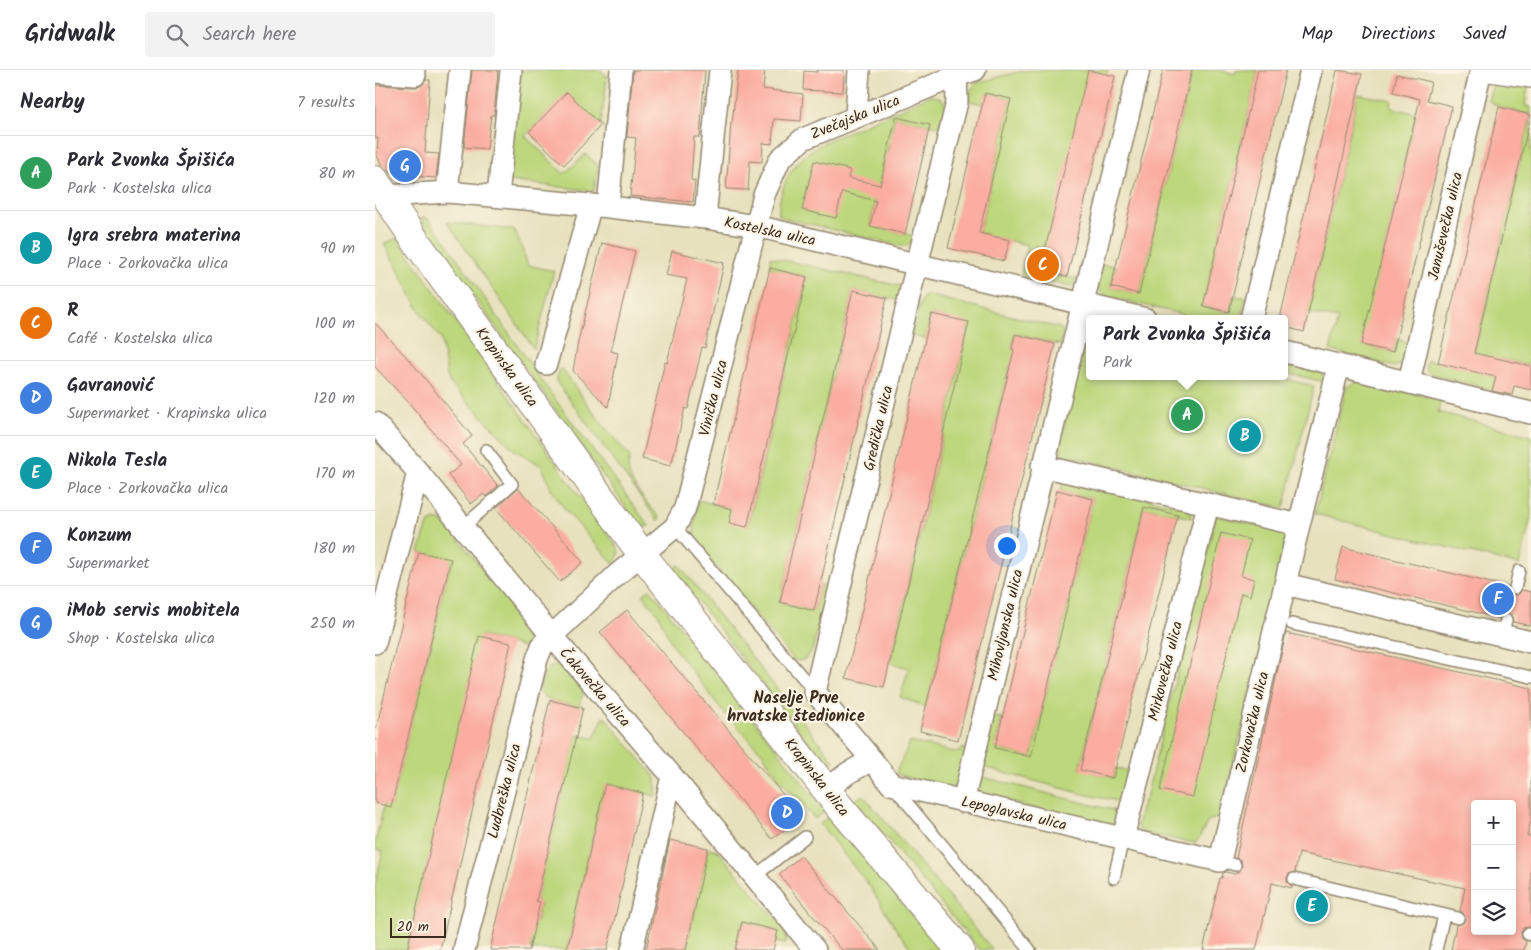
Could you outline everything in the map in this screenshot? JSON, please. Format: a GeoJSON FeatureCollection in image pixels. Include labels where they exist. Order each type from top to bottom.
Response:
{"type":"FeatureCollection","features":[{"type":"Feature","properties":{"kind":"street"},"geometry":{"type":"LineString","coordinates":[[447,192],[460,70]]}},
{"type":"Feature","properties":{"kind":"street"},"geometry":{"type":"LineString","coordinates":[[498,196],[511,70]]}},
{"type":"Feature","properties":{"kind":"street"},"geometry":{"type":"LineString","coordinates":[[546,364],[600,206],[621,70]]}},
{"type":"Feature","properties":{"kind":"street"},"geometry":{"type":"LineString","coordinates":[[705,218],[720,70]]}},
{"type":"Feature","properties":{"kind":"street"},"geometry":{"type":"LineString","coordinates":[[856,116],[859,70]]}},
{"type":"Feature","properties":{"kind":"street","name":"Mihovljanska ulica"},"geometry":{"type":"LineString","coordinates":[[963,802],[1139,70]]}},
{"type":"Feature","properties":{"kind":"street"},"geometry":{"type":"LineString","coordinates":[[1252,315],[1311,70]]}},
{"type":"Feature","properties":{"kind":"street"},"geometry":{"type":"LineString","coordinates":[[1483,70],[1531,77]]}},
{"type":"Feature","properties":{"kind":"street","name":"Januševečka ulica"},"geometry":{"type":"LineString","coordinates":[[1409,382],[1483,70]]}},
{"type":"Feature","properties":{"kind":"street"},"geometry":{"type":"LineString","coordinates":[[375,72],[415,75]]}},
{"type":"Feature","properties":{"kind":"street","name":"Zvečajska ulica"},"geometry":{"type":"LineString","coordinates":[[756,226],[763,195],[780,158],[803,138],[963,72]]}},
{"type":"Feature","properties":{"kind":"street","name":"Gredička ulica"},"geometry":{"type":"LineString","coordinates":[[815,692],[963,72]]}},
{"type":"Feature","properties":{"kind":"street","name":"Kostelska ulica"},"geometry":{"type":"LineString","coordinates":[[380,188],[498,196],[600,206],[756,226],[1130,315]]}},
{"type":"Feature","properties":{"kind":"street","name":"Krapinska ulica"},"geometry":{"type":"LineString","coordinates":[[380,188],[641,553],[826,790],[960,950]]}},
{"type":"Feature","properties":{"kind":"street","name":"Vinička ulica"},"geometry":{"type":"LineString","coordinates":[[641,553],[675,527],[685,508],[756,226]]}},
{"type":"Feature","properties":{"kind":"street"},"geometry":{"type":"LineString","coordinates":[[1288,353],[1531,413]]}},
{"type":"Feature","properties":{"kind":"street","name":"Zorkovačka ulica"},"geometry":{"type":"LineString","coordinates":[[1228,863],[1285,584],[1339,364]]}},
{"type":"Feature","properties":{"kind":"street","name":"Čakovečka ulica"},"geometry":{"type":"LineString","coordinates":[[375,423],[755,876],[806,946]]}},
{"type":"Feature","properties":{"kind":"street"},"geometry":{"type":"LineString","coordinates":[[1043,466],[1299,525]]}},
{"type":"Feature","properties":{"kind":"street"},"geometry":{"type":"LineString","coordinates":[[375,643],[418,472]]}},
{"type":"Feature","properties":{"kind":"street","name":"Mirkovečka ulica"},"geometry":{"type":"LineString","coordinates":[[1123,838],[1207,505]]}},
{"type":"Feature","properties":{"kind":"street"},"geometry":{"type":"LineString","coordinates":[[551,635],[641,553]]}},
{"type":"Feature","properties":{"kind":"street"},"geometry":{"type":"LineString","coordinates":[[1285,584],[1504,628],[1531,642]]}},
{"type":"Feature","properties":{"kind":"street","name":"Ludbreška ulica"},"geometry":{"type":"LineString","coordinates":[[464,950],[537,659],[543,644],[551,635]]}},
{"type":"Feature","properties":{"kind":"street"},"geometry":{"type":"LineString","coordinates":[[815,692],[891,784]]}},
{"type":"Feature","properties":{"kind":"street"},"geometry":{"type":"LineString","coordinates":[[826,790],[848,773],[872,760]]}},
{"type":"Feature","properties":{"kind":"street"},"geometry":{"type":"LineString","coordinates":[[632,950],[672,776]]}},
{"type":"Feature","properties":{"kind":"street","name":"Lepoglavska ulica"},"geometry":{"type":"LineString","coordinates":[[891,784],[1228,863]]}},
{"type":"Feature","properties":{"kind":"lane"},"geometry":{"type":"LineString","coordinates":[[463,526],[512,484],[486,450]]}},
{"type":"Feature","properties":{"kind":"lane"},"geometry":{"type":"LineString","coordinates":[[675,527],[815,692]]}},
{"type":"Feature","properties":{"kind":"lane"},"geometry":{"type":"LineString","coordinates":[[1515,588],[1519,571]]}},
{"type":"Feature","properties":{"kind":"lane"},"geometry":{"type":"LineString","coordinates":[[1292,624],[1531,677]]}},
{"type":"Feature","properties":{"kind":"lane"},"geometry":{"type":"LineString","coordinates":[[891,784],[1030,950]]}},
{"type":"Feature","properties":{"kind":"lane"},"geometry":{"type":"LineString","coordinates":[[755,876],[805,837]]}},
{"type":"Feature","properties":{"kind":"lane"},"geometry":{"type":"LineString","coordinates":[[1114,878],[1123,838]]}},
{"type":"Feature","properties":{"kind":"lane"},"geometry":{"type":"LineString","coordinates":[[1294,879],[1458,918]]}},
{"type":"Feature","properties":{"kind":"lane"},"geometry":{"type":"LineString","coordinates":[[1436,950],[1444,915]]}},
{"type":"Feature","properties":{"kind":"green space"},"geometry":{"type":"Polygon","coordinates":[[[517,70],[601,70],[607,77],[601,125],[567,93],[525,136],[564,174],[586,154],[598,165],[594,191],[509,181],[517,70]]]}},
{"type":"Feature","properties":{"kind":"green space"},"geometry":{"type":"Polygon","coordinates":[[[1026,70],[1108,70],[1041,271],[1077,279],[1071,286],[1021,275],[1027,245],[979,233],[1011,99],[986,93],[983,104],[969,101],[971,90],[976,83],[1026,70]]]}},
{"type":"Feature","properties":{"kind":"green space"},"geometry":{"type":"Polygon","coordinates":[[[1192,70],[1219,70],[1235,74],[1236,70],[1258,70],[1203,306],[1229,312],[1233,296],[1246,297],[1242,315],[1184,315],[1106,296],[1099,290],[1098,284],[1102,264],[1116,266],[1111,287],[1139,294],[1192,70]]]}},
{"type":"Feature","properties":{"kind":"green space"},"geometry":{"type":"Polygon","coordinates":[[[1502,81],[1528,85],[1525,106],[1531,107],[1531,115],[1499,107],[1488,100],[1494,82],[1502,81]]]}},
{"type":"Feature","properties":{"kind":"green space"},"geometry":{"type":"Polygon","coordinates":[[[1358,94],[1392,100],[1391,107],[1416,114],[1362,345],[1393,352],[1396,339],[1407,342],[1403,363],[1395,367],[1330,350],[1338,319],[1308,313],[1358,94]]]}},
{"type":"Feature","properties":{"kind":"green space"},"geometry":{"type":"Polygon","coordinates":[[[929,96],[936,96],[944,101],[945,110],[941,127],[895,117],[870,225],[914,236],[909,244],[901,246],[784,218],[779,215],[784,185],[796,165],[808,153],[833,138],[929,96]]]}},
{"type":"Feature","properties":{"kind":"green space"},"geometry":{"type":"Polygon","coordinates":[[[1531,115],[1531,354],[1528,365],[1500,359],[1493,390],[1431,374],[1426,368],[1427,360],[1470,370],[1531,115]]]}},
{"type":"Feature","properties":{"kind":"green space"},"geometry":{"type":"Polygon","coordinates":[[[426,217],[441,235],[549,391],[649,526],[644,527],[638,524],[429,234],[421,219],[426,217]]]}},
{"type":"Feature","properties":{"kind":"green space"},"geometry":{"type":"Polygon","coordinates":[[[447,222],[515,230],[528,265],[554,271],[534,349],[447,222]]]}},
{"type":"Feature","properties":{"kind":"green space"},"geometry":{"type":"Polygon","coordinates":[[[397,238],[618,548],[619,555],[614,564],[566,511],[551,489],[542,466],[513,449],[450,383],[447,376],[441,339],[419,310],[384,244],[397,238]]]}},
{"type":"Feature","properties":{"kind":"green space"},"geometry":{"type":"Polygon","coordinates":[[[770,257],[904,287],[900,301],[853,290],[780,602],[814,611],[820,585],[829,587],[812,651],[805,659],[799,661],[794,660],[695,542],[694,527],[698,500],[732,509],[748,526],[807,277],[770,268],[770,257]]]}},
{"type":"Feature","properties":{"kind":"green space"},"geometry":{"type":"Polygon","coordinates":[[[928,295],[1063,330],[1060,345],[1015,334],[1012,349],[1023,352],[1019,367],[1010,365],[926,707],[900,697],[909,668],[890,663],[969,323],[931,314],[925,339],[912,336],[921,301],[928,295]]]}},
{"type":"Feature","properties":{"kind":"green space"},"geometry":{"type":"Polygon","coordinates":[[[1085,340],[1086,380],[1288,380],[1314,386],[1284,508],[1062,454],[1060,445],[1085,340]]]}},
{"type":"Feature","properties":{"kind":"green space"},"geometry":{"type":"Polygon","coordinates":[[[1288,363],[1316,370],[1323,375],[1325,382],[1288,374],[1288,363]]]}},
{"type":"Feature","properties":{"kind":"green space"},"geometry":{"type":"Polygon","coordinates":[[[561,368],[602,424],[630,457],[628,465],[632,481],[642,497],[660,518],[658,521],[556,381],[561,368]]]}},
{"type":"Feature","properties":{"kind":"green space"},"geometry":{"type":"Polygon","coordinates":[[[1358,380],[1441,400],[1438,412],[1531,436],[1531,518],[1519,565],[1315,514],[1346,388],[1358,380]]]}},
{"type":"Feature","properties":{"kind":"green space"},"geometry":{"type":"Polygon","coordinates":[[[1064,478],[1186,508],[1191,514],[1191,518],[1144,507],[1080,769],[1113,778],[1116,768],[1130,771],[1122,802],[1087,795],[979,766],[993,717],[1002,718],[995,748],[1031,757],[1093,499],[1060,491],[1064,478]]]}},
{"type":"Feature","properties":{"kind":"green space"},"geometry":{"type":"Polygon","coordinates":[[[1216,516],[1286,532],[1280,573],[1220,817],[1208,821],[1195,843],[1142,833],[1137,826],[1143,801],[1145,802],[1216,516]]]}},
{"type":"Feature","properties":{"kind":"green space"},"geometry":{"type":"Polygon","coordinates":[[[435,520],[442,522],[450,529],[532,630],[527,649],[511,643],[480,636],[407,950],[375,950],[375,885],[383,851],[375,849],[375,843],[384,805],[391,806],[451,560],[419,552],[428,524],[435,520]]]}},
{"type":"Feature","properties":{"kind":"green space"},"geometry":{"type":"Polygon","coordinates":[[[679,565],[834,761],[824,762],[673,570],[679,565]]]}},
{"type":"Feature","properties":{"kind":"green space"},"geometry":{"type":"Polygon","coordinates":[[[650,589],[825,811],[815,819],[779,779],[764,755],[723,711],[674,648],[658,614],[643,595],[650,589]]]}},
{"type":"Feature","properties":{"kind":"green space"},"geometry":{"type":"Polygon","coordinates":[[[559,664],[583,693],[579,707],[550,700],[539,693],[546,671],[559,664]]]}},
{"type":"Feature","properties":{"kind":"green space"},"geometry":{"type":"Polygon","coordinates":[[[604,716],[656,778],[656,796],[605,785],[567,950],[530,950],[531,942],[522,940],[536,922],[540,903],[536,901],[576,735],[594,738],[604,716]]]}},
{"type":"Feature","properties":{"kind":"green space"},"geometry":{"type":"Polygon","coordinates":[[[910,742],[955,752],[960,752],[963,748],[966,749],[958,782],[951,789],[899,775],[896,772],[910,742]]]}},
{"type":"Feature","properties":{"kind":"green space"},"geometry":{"type":"Polygon","coordinates":[[[975,775],[1124,813],[1116,826],[1111,826],[979,795],[974,791],[975,775]]]}},
{"type":"Feature","properties":{"kind":"green space"},"geometry":{"type":"Polygon","coordinates":[[[863,795],[993,950],[980,950],[855,800],[863,795]]]}},
{"type":"Feature","properties":{"kind":"green space"},"geometry":{"type":"Polygon","coordinates":[[[829,816],[941,950],[912,950],[898,932],[870,887],[820,824],[829,816]]]}},
{"type":"Feature","properties":{"kind":"green space"},"geometry":{"type":"Polygon","coordinates":[[[708,848],[717,850],[783,927],[786,944],[775,942],[777,931],[742,922],[735,950],[686,950],[708,848]]]}},
{"type":"Feature","properties":{"kind":"building"},"geometry":{"type":"Polygon","coordinates":[[[472,70],[498,70],[494,115],[491,115],[487,149],[464,147],[472,70]]]}},
{"type":"Feature","properties":{"kind":"building"},"geometry":{"type":"Polygon","coordinates":[[[633,70],[705,70],[700,137],[694,137],[691,180],[695,181],[693,202],[630,196],[636,138],[627,137],[633,70]]]}},
{"type":"Feature","properties":{"kind":"building"},"geometry":{"type":"Polygon","coordinates":[[[738,70],[765,70],[763,89],[803,94],[801,121],[774,119],[772,144],[763,143],[762,162],[750,161],[748,190],[726,189],[731,123],[738,70]]]}},
{"type":"Feature","properties":{"kind":"building"},"geometry":{"type":"Polygon","coordinates":[[[817,70],[844,70],[843,92],[803,90],[804,71],[817,72],[817,70]]]}},
{"type":"Feature","properties":{"kind":"building"},"geometry":{"type":"Polygon","coordinates":[[[1088,70],[1115,76],[1067,277],[1040,271],[1088,70]]]}},
{"type":"Feature","properties":{"kind":"building"},"geometry":{"type":"Polygon","coordinates":[[[1163,70],[1192,70],[1139,294],[1111,287],[1163,70]]]}},
{"type":"Feature","properties":{"kind":"building"},"geometry":{"type":"Polygon","coordinates":[[[1258,70],[1286,70],[1229,312],[1203,306],[1258,70]]]}},
{"type":"Feature","properties":{"kind":"building"},"geometry":{"type":"Polygon","coordinates":[[[1337,70],[1362,74],[1304,332],[1288,328],[1288,315],[1281,315],[1337,70]]]}},
{"type":"Feature","properties":{"kind":"building"},"geometry":{"type":"Polygon","coordinates":[[[1397,74],[1431,82],[1427,100],[1452,106],[1393,352],[1361,345],[1420,99],[1393,92],[1397,74]]]}},
{"type":"Feature","properties":{"kind":"building"},"geometry":{"type":"Polygon","coordinates":[[[426,80],[430,80],[425,153],[439,154],[436,178],[394,175],[382,166],[377,156],[378,138],[375,138],[375,85],[415,87],[421,86],[426,80]]]}},
{"type":"Feature","properties":{"kind":"building"},"geometry":{"type":"Polygon","coordinates":[[[567,92],[601,125],[564,165],[529,132],[567,92]]]}},
{"type":"Feature","properties":{"kind":"building"},"geometry":{"type":"Polygon","coordinates":[[[985,93],[1011,99],[979,233],[1010,240],[1004,261],[948,248],[985,93]]]}},
{"type":"Feature","properties":{"kind":"building"},"geometry":{"type":"Polygon","coordinates":[[[1499,107],[1531,115],[1474,353],[1531,366],[1531,390],[1514,386],[1512,395],[1492,391],[1496,377],[1438,363],[1499,107]]]}},
{"type":"Feature","properties":{"kind":"building"},"geometry":{"type":"Polygon","coordinates":[[[896,117],[930,125],[905,234],[870,226],[876,201],[842,192],[836,218],[802,210],[814,161],[850,170],[848,178],[880,185],[896,117]]]}},
{"type":"Feature","properties":{"kind":"building"},"geometry":{"type":"Polygon","coordinates":[[[602,243],[635,251],[611,351],[618,353],[608,407],[573,371],[578,342],[602,243]]]}},
{"type":"Feature","properties":{"kind":"building"},"geometry":{"type":"Polygon","coordinates":[[[672,251],[724,263],[705,348],[702,347],[688,409],[685,408],[671,466],[642,459],[687,279],[666,275],[672,251]]]}},
{"type":"Feature","properties":{"kind":"building"},"geometry":{"type":"Polygon","coordinates":[[[770,268],[807,277],[747,527],[729,523],[732,509],[713,504],[770,268]]]}},
{"type":"Feature","properties":{"kind":"building"},"geometry":{"type":"Polygon","coordinates":[[[853,290],[887,298],[814,611],[780,602],[853,290]]]}},
{"type":"Feature","properties":{"kind":"building"},"geometry":{"type":"Polygon","coordinates":[[[931,314],[969,322],[884,687],[846,678],[931,314]]]}},
{"type":"Feature","properties":{"kind":"building"},"geometry":{"type":"Polygon","coordinates":[[[375,323],[412,363],[472,436],[463,444],[498,486],[486,497],[484,494],[471,504],[448,475],[461,465],[409,403],[375,367],[375,323]]]}},
{"type":"Feature","properties":{"kind":"building"},"geometry":{"type":"Polygon","coordinates":[[[1015,334],[1055,344],[958,740],[920,731],[1014,350],[1012,349],[1015,334]]]}},
{"type":"Feature","properties":{"kind":"building"},"geometry":{"type":"Polygon","coordinates":[[[518,488],[583,562],[560,582],[496,508],[518,488]]]}},
{"type":"Feature","properties":{"kind":"building"},"geometry":{"type":"Polygon","coordinates":[[[1057,490],[1093,499],[1031,757],[995,748],[1057,490]]]}},
{"type":"Feature","properties":{"kind":"building"},"geometry":{"type":"Polygon","coordinates":[[[1144,507],[1178,515],[1113,778],[1080,770],[1144,507]]]}},
{"type":"Feature","properties":{"kind":"building"},"geometry":{"type":"Polygon","coordinates":[[[1221,533],[1250,540],[1241,576],[1254,579],[1250,596],[1241,593],[1193,797],[1160,790],[1221,533]]]}},
{"type":"Feature","properties":{"kind":"building"},"geometry":{"type":"Polygon","coordinates":[[[1343,547],[1508,587],[1508,591],[1513,595],[1518,595],[1522,590],[1531,592],[1531,626],[1513,622],[1512,615],[1507,613],[1501,614],[1499,618],[1335,579],[1343,547]]]}},
{"type":"Feature","properties":{"kind":"building"},"geometry":{"type":"Polygon","coordinates":[[[419,552],[451,559],[391,807],[375,803],[375,733],[419,552]]]}},
{"type":"Feature","properties":{"kind":"building"},"geometry":{"type":"Polygon","coordinates":[[[627,610],[802,817],[772,839],[600,632],[627,610]]]}},
{"type":"Feature","properties":{"kind":"building"},"geometry":{"type":"Polygon","coordinates":[[[1286,633],[1531,688],[1531,820],[1527,836],[1531,836],[1531,922],[1530,927],[1523,928],[1521,932],[1522,939],[1526,941],[1524,950],[1451,950],[1456,925],[1463,923],[1465,919],[1460,911],[1465,888],[1299,853],[1295,872],[1289,874],[1287,878],[1287,882],[1292,888],[1272,883],[1256,950],[1203,950],[1220,878],[1222,878],[1223,873],[1234,874],[1240,871],[1242,866],[1241,860],[1236,858],[1286,633]]]}},
{"type":"Feature","properties":{"kind":"building"},"geometry":{"type":"Polygon","coordinates":[[[479,636],[511,643],[440,950],[407,950],[479,636]]]}},
{"type":"Feature","properties":{"kind":"building"},"geometry":{"type":"Polygon","coordinates":[[[550,700],[583,708],[536,901],[540,902],[529,950],[490,950],[550,700]]]}},
{"type":"Feature","properties":{"kind":"building"},"geometry":{"type":"Polygon","coordinates":[[[605,784],[643,793],[614,922],[607,950],[567,950],[605,784]]]}},
{"type":"Feature","properties":{"kind":"building"},"geometry":{"type":"Polygon","coordinates":[[[670,840],[708,848],[686,950],[646,950],[670,840]]]}},
{"type":"Feature","properties":{"kind":"building"},"geometry":{"type":"Polygon","coordinates":[[[801,856],[880,950],[842,950],[807,909],[779,874],[801,856]]]}},
{"type":"Feature","properties":{"kind":"building"},"geometry":{"type":"Polygon","coordinates":[[[742,922],[778,931],[773,950],[735,950],[742,922]]]}},
{"type":"Feature","properties":{"kind":"place","name":"iMob servis mobitela"},"geometry":{"type":"Point","coordinates":[405,166]}},
{"type":"Feature","properties":{"kind":"place","name":"R"},"geometry":{"type":"Point","coordinates":[1043,265]}},
{"type":"Feature","properties":{"kind":"place","name":"Park Zvonka Špišića"},"geometry":{"type":"Point","coordinates":[1187,415]}},
{"type":"Feature","properties":{"kind":"place","name":"Igra srebra materina"},"geometry":{"type":"Point","coordinates":[1245,436]}},
{"type":"Feature","properties":{"kind":"place","name":"Konzum"},"geometry":{"type":"Point","coordinates":[1498,599]}},
{"type":"Feature","properties":{"kind":"place","name":"Gavranović"},"geometry":{"type":"Point","coordinates":[787,813]}},
{"type":"Feature","properties":{"kind":"place","name":"Nikola Tesla"},"geometry":{"type":"Point","coordinates":[1312,906]}},
{"type":"Feature","properties":{"kind":"district","name":"Naselje Prve hrvatske štedionice"},"geometry":{"type":"Point","coordinates":[796,706]}}]}
